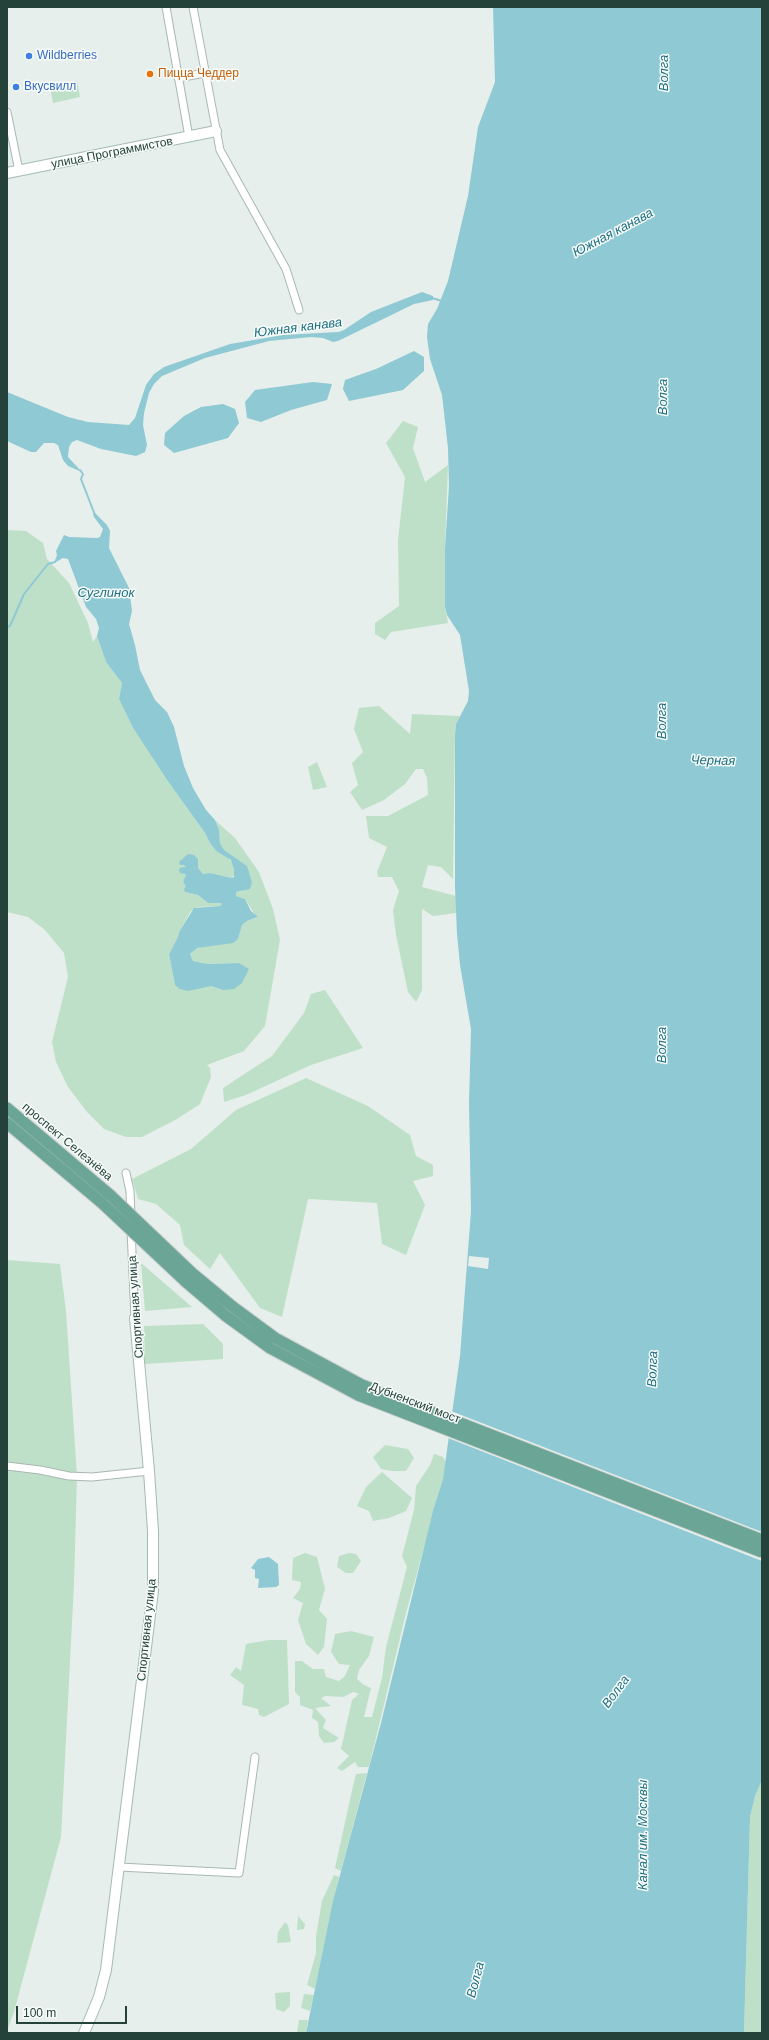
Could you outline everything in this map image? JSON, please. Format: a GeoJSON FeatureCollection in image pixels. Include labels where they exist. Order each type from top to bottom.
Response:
{"type":"FeatureCollection","features":[{"type":"Feature","properties":{"kind":"main road","name":"проспект Селезнёва"},"geometry":{"type":"LineString","coordinates":[[7,1108],[106,1199]]}},
{"type":"Feature","properties":{"kind":"main road","name":"проспект Селезнёва"},"geometry":{"type":"LineString","coordinates":[[7,1123],[106,1199]]}},
{"type":"Feature","properties":{"kind":"main road","name":"Дубненский мост"},"geometry":{"type":"LineString","coordinates":[[106,1199],[233,1307],[275,1338],[362,1385],[762,1540]]}},
{"type":"Feature","properties":{"kind":"main road","name":"Дубненский мост"},"geometry":{"type":"LineString","coordinates":[[106,1199],[185,1282],[226,1316],[270,1348],[358,1395],[762,1552]]}},
{"type":"Feature","properties":{"kind":"street"},"geometry":{"type":"LineString","coordinates":[[166,7],[189,137]]}},
{"type":"Feature","properties":{"kind":"street"},"geometry":{"type":"LineString","coordinates":[[193,7],[220,150],[286,269],[299,310]]}},
{"type":"Feature","properties":{"kind":"street"},"geometry":{"type":"LineString","coordinates":[[178,78],[205,73]]}},
{"type":"Feature","properties":{"kind":"street"},"geometry":{"type":"LineString","coordinates":[[7,112],[19,171]]}},
{"type":"Feature","properties":{"kind":"street","name":"улица Программистов"},"geometry":{"type":"LineString","coordinates":[[7,173],[216,131]]}},
{"type":"Feature","properties":{"kind":"street","name":"Спортивная улица"},"geometry":{"type":"LineString","coordinates":[[84,2033],[99,1997],[106,1970],[153,1591],[153,1531],[135,1318],[130,1191],[126,1174]]}},
{"type":"Feature","properties":{"kind":"street"},"geometry":{"type":"LineString","coordinates":[[7,1466],[69,1476],[92,1477],[149,1471]]}},
{"type":"Feature","properties":{"kind":"street"},"geometry":{"type":"LineString","coordinates":[[119,1867],[238,1873],[255,1757]]}},
{"type":"Feature","properties":{"kind":"green space"},"geometry":{"type":"Polygon","coordinates":[[[77,81],[80,97],[53,103],[50,87],[77,81]]]}},
{"type":"Feature","properties":{"kind":"green space"},"geometry":{"type":"Polygon","coordinates":[[[403,421],[418,427],[413,448],[425,482],[448,465],[445,548],[445,607],[448,623],[391,632],[385,640],[375,634],[375,623],[399,606],[398,540],[405,477],[386,443],[403,421]]]}},
{"type":"Feature","properties":{"kind":"green space"},"geometry":{"type":"Polygon","coordinates":[[[7,530],[26,531],[43,543],[47,559],[69,583],[88,623],[93,642],[97,636],[106,662],[122,683],[119,699],[133,728],[167,780],[205,833],[210,843],[216,851],[225,855],[232,862],[235,874],[232,878],[210,873],[203,875],[198,868],[198,859],[183,859],[182,861],[186,867],[183,869],[186,874],[183,882],[186,886],[185,892],[198,895],[208,903],[222,904],[220,906],[197,907],[191,911],[169,954],[175,985],[211,986],[223,990],[239,963],[208,964],[193,961],[190,954],[196,948],[238,939],[242,925],[247,921],[257,918],[245,899],[236,896],[236,892],[243,891],[247,866],[224,851],[220,843],[219,830],[215,820],[235,838],[259,872],[273,909],[280,940],[265,1026],[244,1051],[207,1065],[210,1068],[211,1077],[200,1104],[177,1119],[142,1137],[126,1137],[104,1129],[87,1112],[68,1087],[56,1062],[52,1042],[68,977],[64,953],[45,930],[28,917],[7,912],[7,530]]]}},
{"type":"Feature","properties":{"kind":"green space"},"geometry":{"type":"Polygon","coordinates":[[[379,706],[410,734],[412,714],[460,716],[456,724],[455,735],[453,879],[441,867],[428,865],[422,887],[456,896],[456,913],[433,916],[422,909],[422,990],[416,1002],[408,992],[396,935],[393,910],[399,891],[392,877],[378,877],[377,872],[387,847],[369,838],[366,816],[388,816],[428,795],[427,778],[423,769],[416,769],[405,784],[384,800],[362,810],[350,792],[358,785],[352,763],[363,752],[354,729],[359,708],[379,706]]]}},
{"type":"Feature","properties":{"kind":"green space"},"geometry":{"type":"Polygon","coordinates":[[[317,762],[327,787],[313,790],[308,767],[317,762]]]}},
{"type":"Feature","properties":{"kind":"green space"},"geometry":{"type":"Polygon","coordinates":[[[325,990],[363,1048],[311,1065],[246,1095],[224,1102],[223,1088],[272,1056],[304,1013],[311,994],[325,990]]]}},
{"type":"Feature","properties":{"kind":"green space"},"geometry":{"type":"Polygon","coordinates":[[[306,1078],[368,1106],[410,1135],[416,1156],[433,1165],[433,1176],[413,1181],[425,1205],[406,1255],[382,1244],[377,1203],[308,1199],[282,1317],[260,1308],[220,1253],[210,1269],[184,1245],[180,1225],[156,1204],[138,1199],[132,1179],[191,1149],[236,1110],[306,1078]]]}},
{"type":"Feature","properties":{"kind":"green space"},"geometry":{"type":"Polygon","coordinates":[[[7,1260],[60,1264],[66,1311],[77,1476],[74,1584],[61,1837],[14,2012],[7,2031],[7,1260]]]}},
{"type":"Feature","properties":{"kind":"green space"},"geometry":{"type":"Polygon","coordinates":[[[141,1263],[192,1307],[145,1311],[141,1263]]]}},
{"type":"Feature","properties":{"kind":"green space"},"geometry":{"type":"Polygon","coordinates":[[[203,1324],[223,1344],[223,1359],[145,1364],[144,1326],[203,1324]]]}},
{"type":"Feature","properties":{"kind":"green space"},"geometry":{"type":"Polygon","coordinates":[[[385,1445],[408,1449],[414,1458],[406,1471],[381,1469],[373,1457],[385,1445]]]}},
{"type":"Feature","properties":{"kind":"green space"},"geometry":{"type":"Polygon","coordinates":[[[434,1454],[443,1457],[446,1463],[443,1479],[406,1613],[369,1767],[358,1767],[355,1762],[342,1771],[337,1768],[349,1756],[341,1749],[352,1700],[359,1694],[353,1692],[343,1697],[326,1696],[321,1698],[331,1706],[315,1708],[326,1720],[323,1728],[339,1738],[334,1742],[324,1743],[319,1736],[318,1722],[312,1718],[313,1710],[300,1705],[300,1697],[295,1692],[295,1661],[302,1661],[313,1669],[324,1669],[326,1677],[339,1681],[345,1676],[350,1665],[339,1664],[331,1652],[335,1634],[351,1631],[374,1637],[369,1656],[359,1670],[357,1679],[364,1685],[371,1688],[364,1717],[372,1717],[382,1678],[386,1647],[407,1567],[402,1556],[414,1510],[416,1486],[430,1465],[434,1454]]]}},
{"type":"Feature","properties":{"kind":"green space"},"geometry":{"type":"Polygon","coordinates":[[[382,1472],[412,1498],[406,1511],[389,1518],[373,1521],[369,1511],[357,1506],[366,1487],[382,1472]]]}},
{"type":"Feature","properties":{"kind":"green space"},"geometry":{"type":"Polygon","coordinates":[[[305,1553],[317,1557],[325,1589],[319,1610],[327,1619],[324,1647],[318,1655],[306,1644],[298,1620],[303,1603],[293,1598],[300,1589],[301,1582],[292,1580],[293,1558],[305,1553]]]}},
{"type":"Feature","properties":{"kind":"green space"},"geometry":{"type":"Polygon","coordinates":[[[349,1553],[356,1554],[361,1561],[353,1573],[346,1573],[337,1567],[339,1556],[349,1553]]]}},
{"type":"Feature","properties":{"kind":"green space"},"geometry":{"type":"Polygon","coordinates":[[[269,1640],[287,1640],[289,1704],[264,1717],[259,1715],[258,1709],[242,1705],[244,1685],[230,1675],[236,1667],[241,1671],[246,1644],[269,1640]]]}},
{"type":"Feature","properties":{"kind":"green space"},"geometry":{"type":"Polygon","coordinates":[[[367,1773],[341,1871],[335,1868],[356,1774],[367,1773]]]}},
{"type":"Feature","properties":{"kind":"green space"},"geometry":{"type":"Polygon","coordinates":[[[762,1780],[762,2033],[744,2033],[750,1817],[755,1796],[762,1780]]]}},
{"type":"Feature","properties":{"kind":"green space"},"geometry":{"type":"Polygon","coordinates":[[[334,1875],[339,1877],[315,1989],[307,1985],[316,1953],[316,1936],[322,1901],[334,1875]]]}},
{"type":"Feature","properties":{"kind":"green space"},"geometry":{"type":"Polygon","coordinates":[[[298,1916],[305,1924],[304,1929],[297,1930],[298,1916]]]}},
{"type":"Feature","properties":{"kind":"green space"},"geometry":{"type":"Polygon","coordinates":[[[285,1922],[288,1925],[291,1942],[277,1943],[278,1932],[285,1922]]]}},
{"type":"Feature","properties":{"kind":"green space"},"geometry":{"type":"Polygon","coordinates":[[[290,1992],[290,2006],[284,2012],[276,2009],[275,1993],[290,1992]]]}},
{"type":"Feature","properties":{"kind":"green space"},"geometry":{"type":"Polygon","coordinates":[[[304,1994],[314,1995],[310,2011],[301,2008],[304,1994]]]}},
{"type":"Feature","properties":{"kind":"green space"},"geometry":{"type":"Polygon","coordinates":[[[299,2020],[308,2020],[306,2033],[297,2033],[299,2020]]]}},
{"type":"Feature","properties":{"kind":"water"},"geometry":{"type":"Polygon","coordinates":[[[493,7],[762,7],[762,1780],[755,1796],[750,1817],[744,2033],[306,2033],[333,1901],[381,1723],[433,1511],[443,1479],[460,1356],[471,1211],[469,1103],[471,1029],[460,965],[457,934],[455,887],[455,735],[456,724],[468,701],[469,691],[460,635],[447,615],[445,607],[445,548],[449,486],[448,448],[442,395],[430,359],[427,337],[428,324],[437,309],[448,281],[468,196],[478,127],[495,82],[493,7]]]}},
{"type":"Feature","properties":{"kind":"water"},"geometry":{"type":"Polygon","coordinates":[[[422,292],[433,296],[433,300],[414,304],[338,341],[333,342],[323,338],[311,337],[269,341],[205,358],[162,376],[154,384],[149,393],[144,413],[143,425],[147,445],[145,452],[136,456],[101,449],[77,440],[72,442],[69,447],[68,457],[82,472],[68,466],[63,460],[58,445],[54,443],[44,443],[36,452],[31,452],[7,441],[7,392],[68,417],[88,422],[129,425],[135,418],[146,385],[154,374],[164,367],[230,344],[283,335],[339,332],[371,312],[422,292]]]}},
{"type":"Feature","properties":{"kind":"water"},"geometry":{"type":"Polygon","coordinates":[[[414,351],[424,357],[424,371],[403,390],[349,401],[343,389],[345,380],[376,369],[414,351]]]}},
{"type":"Feature","properties":{"kind":"water"},"geometry":{"type":"Polygon","coordinates":[[[313,382],[332,384],[327,400],[291,410],[261,422],[247,418],[245,402],[255,390],[313,382]]]}},
{"type":"Feature","properties":{"kind":"water"},"geometry":{"type":"Polygon","coordinates":[[[223,404],[235,409],[239,423],[228,438],[174,453],[164,445],[165,433],[184,416],[201,407],[223,404]]]}},
{"type":"Feature","properties":{"kind":"water","name":"Суглинок"},"geometry":{"type":"Polygon","coordinates":[[[95,513],[107,525],[110,531],[109,548],[129,588],[132,611],[129,624],[140,670],[155,700],[167,712],[174,727],[184,766],[193,788],[206,810],[215,820],[219,830],[220,843],[224,850],[247,866],[252,882],[250,889],[236,892],[236,896],[245,899],[251,911],[258,917],[247,921],[242,925],[238,939],[233,943],[197,948],[190,954],[193,961],[208,964],[239,963],[249,969],[242,983],[234,989],[223,990],[211,986],[188,991],[180,989],[175,985],[169,954],[179,932],[194,908],[220,906],[222,904],[208,903],[198,895],[185,892],[184,889],[186,886],[183,882],[186,874],[180,873],[179,870],[180,868],[186,867],[184,865],[180,865],[179,862],[188,854],[194,855],[198,859],[198,868],[203,874],[210,873],[232,878],[234,877],[234,870],[231,860],[216,851],[210,843],[205,833],[167,780],[133,728],[119,699],[122,683],[106,662],[97,636],[99,628],[96,619],[86,607],[68,559],[63,558],[54,563],[57,555],[56,551],[64,535],[69,537],[100,537],[103,529],[94,517],[93,514],[95,513]]]}},
{"type":"Feature","properties":{"kind":"water"},"geometry":{"type":"Polygon","coordinates":[[[269,1557],[278,1564],[279,1585],[276,1587],[258,1588],[259,1579],[255,1578],[255,1570],[251,1568],[258,1559],[269,1557]]]}},
{"type":"Feature","properties":{"kind":"pier"},"geometry":{"type":"Polygon","coordinates":[[[469,1256],[489,1258],[488,1269],[468,1266],[469,1256]]]}},
{"type":"Feature","properties":{"kind":"pier"},"geometry":{"type":"Polygon","coordinates":[[[451,1411],[762,1532],[762,1561],[448,1438],[451,1411]]]}},
{"type":"Feature","properties":{"kind":"waterway","name":"Южная канава"},"geometry":{"type":"LineString","coordinates":[[432,298],[442,301]]}},
{"type":"Feature","properties":{"kind":"waterway"},"geometry":{"type":"LineString","coordinates":[[80,470],[83,474],[81,479],[95,515]]}},
{"type":"Feature","properties":{"kind":"waterway"},"geometry":{"type":"LineString","coordinates":[[7,627],[10,626],[24,594],[48,564],[55,562]]}},
{"type":"Feature","properties":{"kind":"place","name":"Wildberries"},"geometry":{"type":"Point","coordinates":[29,56]}},
{"type":"Feature","properties":{"kind":"place","name":"Пицца Чеддер"},"geometry":{"type":"Point","coordinates":[150,74]}},
{"type":"Feature","properties":{"kind":"place","name":"Вкусвилл"},"geometry":{"type":"Point","coordinates":[16,87]}},
{"type":"Feature","properties":{"kind":"water label","name":"Волга"},"geometry":{"type":"Point","coordinates":[664,73]}},
{"type":"Feature","properties":{"kind":"water label","name":"Волга"},"geometry":{"type":"Point","coordinates":[663,397]}},
{"type":"Feature","properties":{"kind":"water label","name":"Волга"},"geometry":{"type":"Point","coordinates":[662,721]}},
{"type":"Feature","properties":{"kind":"water label","name":"Черная"},"geometry":{"type":"Point","coordinates":[713,761]}},
{"type":"Feature","properties":{"kind":"water label","name":"Волга"},"geometry":{"type":"Point","coordinates":[662,1045]}},
{"type":"Feature","properties":{"kind":"water label","name":"Волга"},"geometry":{"type":"Point","coordinates":[653,1369]}},
{"type":"Feature","properties":{"kind":"water label","name":"Волга"},"geometry":{"type":"Point","coordinates":[616,1692]}},
{"type":"Feature","properties":{"kind":"water label","name":"Канал им. Москвы"},"geometry":{"type":"Point","coordinates":[643,1835]}},
{"type":"Feature","properties":{"kind":"water label","name":"Волга"},"geometry":{"type":"Point","coordinates":[476,1980]}}]}
